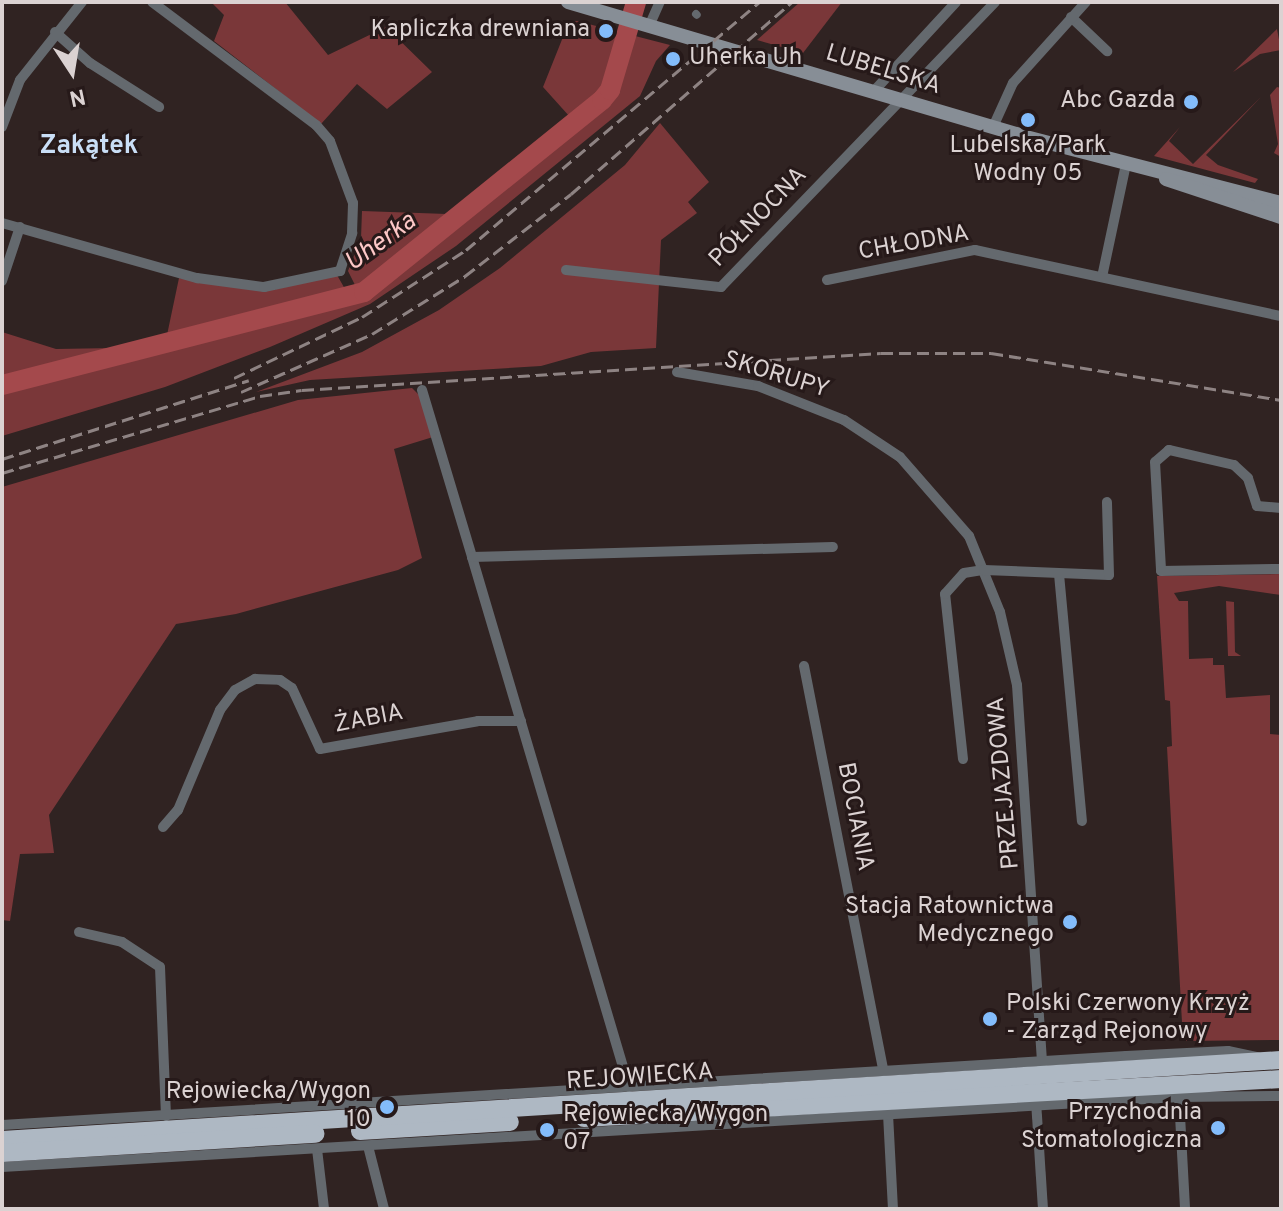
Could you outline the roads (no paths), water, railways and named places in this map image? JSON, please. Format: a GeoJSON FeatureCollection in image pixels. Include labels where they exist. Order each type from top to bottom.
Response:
{"type":"FeatureCollection","features":[{"type":"Feature","properties":{"kind":"highway","name":"REJOWIECKA"},"geometry":{"type":"LineString","coordinates":[[2,1153],[1039,1084],[1276,1060]]}},
{"type":"Feature","properties":{"kind":"highway","name":"REJOWIECKA"},"geometry":{"type":"LineString","coordinates":[[2,1140],[1039,1084],[1281,1079]]}},
{"type":"Feature","properties":{"kind":"main road","name":"LUBELSKA"},"geometry":{"type":"LineString","coordinates":[[568,2],[993,127],[1281,203]]}},
{"type":"Feature","properties":{"kind":"main road","name":"LUBELSKA"},"geometry":{"type":"LineString","coordinates":[[1132,166],[1188,189],[1281,217]]}},
{"type":"Feature","properties":{"kind":"street"},"geometry":{"type":"LineString","coordinates":[[2,127],[20,80],[55,32],[82,2]]}},
{"type":"Feature","properties":{"kind":"street"},"geometry":{"type":"LineString","coordinates":[[2,223],[197,278],[264,287],[340,271],[352,233],[350,183],[340,157],[316,125],[152,2]]}},
{"type":"Feature","properties":{"kind":"street"},"geometry":{"type":"LineString","coordinates":[[646,23],[660,2]]}},
{"type":"Feature","properties":{"kind":"street"},"geometry":{"type":"LineString","coordinates":[[874,91],[956,2]]}},
{"type":"Feature","properties":{"kind":"street"},"geometry":{"type":"LineString","coordinates":[[899,99],[995,2]]}},
{"type":"Feature","properties":{"kind":"street"},"geometry":{"type":"LineString","coordinates":[[993,127],[1013,83],[1086,2]]}},
{"type":"Feature","properties":{"kind":"street"},"geometry":{"type":"LineString","coordinates":[[1071,17],[1107,51]]}},
{"type":"Feature","properties":{"kind":"street"},"geometry":{"type":"LineString","coordinates":[[55,32],[90,63],[159,107]]}},
{"type":"Feature","properties":{"kind":"street","name":"PÓŁNOCNA"},"geometry":{"type":"LineString","coordinates":[[566,270],[721,287],[899,99]]}},
{"type":"Feature","properties":{"kind":"street"},"geometry":{"type":"LineString","coordinates":[[1102,277],[1132,166]]}},
{"type":"Feature","properties":{"kind":"street"},"geometry":{"type":"LineString","coordinates":[[2,281],[20,227]]}},
{"type":"Feature","properties":{"kind":"street","name":"CHŁODNA"},"geometry":{"type":"LineString","coordinates":[[827,280],[975,250],[1281,316]]}},
{"type":"Feature","properties":{"kind":"street","name":"SKORUPY"},"geometry":{"type":"LineString","coordinates":[[677,372],[791,396],[873,438],[900,457],[946,504],[969,536],[984,570]]}},
{"type":"Feature","properties":{"kind":"street"},"geometry":{"type":"LineString","coordinates":[[422,390],[629,1087]]}},
{"type":"Feature","properties":{"kind":"street"},"geometry":{"type":"LineString","coordinates":[[1281,508],[1257,506],[1242,469],[1163,452],[1154,469],[1161,571],[1281,569]]}},
{"type":"Feature","properties":{"kind":"street"},"geometry":{"type":"LineString","coordinates":[[963,759],[945,594],[964,573],[984,570],[1109,575],[1107,502]]}},
{"type":"Feature","properties":{"kind":"street"},"geometry":{"type":"LineString","coordinates":[[472,557],[833,547]]}},
{"type":"Feature","properties":{"kind":"street","name":"PRZEJAZDOWA"},"geometry":{"type":"LineString","coordinates":[[984,570],[1008,637],[1017,685],[1043,1209]]}},
{"type":"Feature","properties":{"kind":"street"},"geometry":{"type":"LineString","coordinates":[[1059,574],[1082,821]]}},
{"type":"Feature","properties":{"kind":"street","name":"BOCIANIA"},"geometry":{"type":"LineString","coordinates":[[804,666],[883,1070]]}},
{"type":"Feature","properties":{"kind":"street","name":"ŻABIA"},"geometry":{"type":"LineString","coordinates":[[163,827],[178,810],[220,710],[235,690],[255,679],[280,680],[292,688],[320,749],[478,721],[521,721]]}},
{"type":"Feature","properties":{"kind":"street"},"geometry":{"type":"LineString","coordinates":[[79,932],[122,942],[160,967],[166,1116]]}},
{"type":"Feature","properties":{"kind":"street"},"geometry":{"type":"LineString","coordinates":[[2,1125],[883,1070],[1179,1097],[1281,1096]]}},
{"type":"Feature","properties":{"kind":"street"},"geometry":{"type":"LineString","coordinates":[[2,1167],[888,1114],[1039,1084]]}},
{"type":"Feature","properties":{"kind":"street"},"geometry":{"type":"LineString","coordinates":[[1179,1097],[1185,1209]]}},
{"type":"Feature","properties":{"kind":"street"},"geometry":{"type":"LineString","coordinates":[[888,1114],[893,1209]]}},
{"type":"Feature","properties":{"kind":"street"},"geometry":{"type":"LineString","coordinates":[[368,1146],[384,1209]]}},
{"type":"Feature","properties":{"kind":"street"},"geometry":{"type":"LineString","coordinates":[[317,1149],[324,1209]]}},
{"type":"Feature","properties":{"kind":"waterway","name":"Uherka"},"geometry":{"type":"LineString","coordinates":[[2,385],[364,292],[602,100],[610,90],[636,2]]}},
{"type":"Feature","properties":{"kind":"railway"},"geometry":{"type":"LineString","coordinates":[[234,378],[362,317],[466,250],[759,2]]}},
{"type":"Feature","properties":{"kind":"railway"},"geometry":{"type":"LineString","coordinates":[[241,392],[372,334],[465,276],[571,194],[792,2]]}},
{"type":"Feature","properties":{"kind":"railway"},"geometry":{"type":"LineString","coordinates":[[2,473],[260,396],[302,390],[881,353],[991,353],[1281,400]]}},
{"type":"Feature","properties":{"kind":"railway"},"geometry":{"type":"LineString","coordinates":[[2,459],[249,380]]}},
{"type":"Feature","properties":{"kind":"place","name":"Kapliczka drewniana"},"geometry":{"type":"Point","coordinates":[606,31]}},
{"type":"Feature","properties":{"kind":"place","name":"Uherka Uh"},"geometry":{"type":"Point","coordinates":[673,59]}},
{"type":"Feature","properties":{"kind":"place","name":"Abc Gazda"},"geometry":{"type":"Point","coordinates":[1191,102]}},
{"type":"Feature","properties":{"kind":"place","name":"Lubelska/Park Wodny 05"},"geometry":{"type":"Point","coordinates":[1028,120]}},
{"type":"Feature","properties":{"kind":"place","name":"Stacja Ratownictwa Medycznego"},"geometry":{"type":"Point","coordinates":[1070,922]}},
{"type":"Feature","properties":{"kind":"place","name":"Polski Czerwony Krzyż - Zarząd Rejonowy"},"geometry":{"type":"Point","coordinates":[990,1019]}},
{"type":"Feature","properties":{"kind":"place","name":"Rejowiecka/Wygon 10"},"geometry":{"type":"Point","coordinates":[387,1107]}},
{"type":"Feature","properties":{"kind":"place","name":"Przychodnia Stomatologiczna"},"geometry":{"type":"Point","coordinates":[1218,1128]}},
{"type":"Feature","properties":{"kind":"place","name":"Rejowiecka/Wygon 07"},"geometry":{"type":"Point","coordinates":[547,1130]}},
{"type":"Feature","properties":{"kind":"district","name":"Zakątek"},"geometry":{"type":"Point","coordinates":[89,147]}}]}
